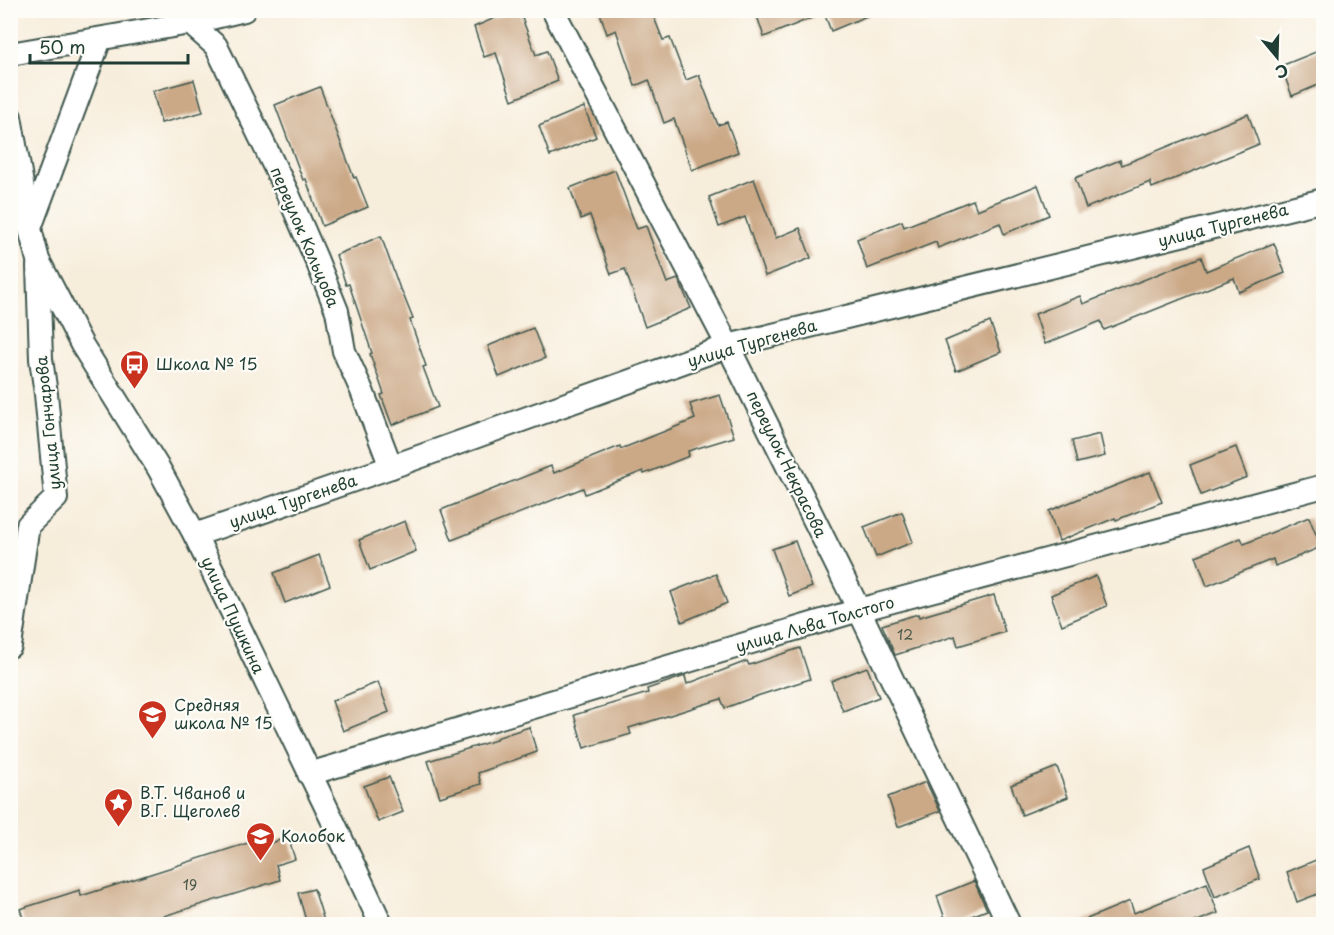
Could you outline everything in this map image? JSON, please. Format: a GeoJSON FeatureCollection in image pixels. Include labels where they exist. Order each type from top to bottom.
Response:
{"type":"FeatureCollection","features":[{"type":"Feature","properties":{"kind":"street"},"geometry":{"type":"LineString","coordinates":[[10,54],[190,23],[244,10]]}},
{"type":"Feature","properties":{"kind":"street","name":"переулок Некрасова"},"geometry":{"type":"LineString","coordinates":[[553,10],[728,346],[859,610],[1009,924]]}},
{"type":"Feature","properties":{"kind":"street","name":"переулок Кольцова"},"geometry":{"type":"LineString","coordinates":[[190,23],[216,46],[287,192],[337,310],[344,351],[391,467]]}},
{"type":"Feature","properties":{"kind":"street"},"geometry":{"type":"LineString","coordinates":[[30,229],[100,39]]}},
{"type":"Feature","properties":{"kind":"street","name":"улица Гончарова"},"geometry":{"type":"LineString","coordinates":[[10,117],[30,229],[38,260],[41,359],[48,404],[56,498],[19,526],[10,646]]}},
{"type":"Feature","properties":{"kind":"street","name":"улица Тургенева"},"geometry":{"type":"LineString","coordinates":[[195,535],[728,346],[1323,200]]}},
{"type":"Feature","properties":{"kind":"street","name":"улица Гончарова"},"geometry":{"type":"LineString","coordinates":[[38,260],[82,345],[159,469]]}},
{"type":"Feature","properties":{"kind":"street","name":"улица Пушкина"},"geometry":{"type":"LineString","coordinates":[[159,469],[195,535],[381,924]]}},
{"type":"Feature","properties":{"kind":"street","name":"улица Льва Толстого"},"geometry":{"type":"LineString","coordinates":[[309,774],[859,610],[1323,486]]}},
{"type":"Feature","properties":{"kind":"building"},"geometry":{"type":"Polygon","coordinates":[[[519,10],[536,55],[547,51],[558,81],[512,100],[496,53],[484,57],[474,27],[519,10]]]}},
{"type":"Feature","properties":{"kind":"building"},"geometry":{"type":"Polygon","coordinates":[[[599,10],[651,10],[663,40],[670,38],[686,80],[699,75],[718,125],[727,122],[738,152],[692,170],[674,119],[664,123],[649,80],[635,86],[616,30],[607,34],[599,10]]]}},
{"type":"Feature","properties":{"kind":"building"},"geometry":{"type":"Polygon","coordinates":[[[755,10],[879,11],[831,31],[824,13],[764,37],[755,10]]]}},
{"type":"Feature","properties":{"kind":"building"},"geometry":{"type":"Polygon","coordinates":[[[1323,49],[1323,83],[1292,96],[1281,66],[1323,49]]]}},
{"type":"Feature","properties":{"kind":"building"},"geometry":{"type":"Polygon","coordinates":[[[194,80],[203,112],[161,123],[153,91],[194,80]]]}},
{"type":"Feature","properties":{"kind":"building"},"geometry":{"type":"Polygon","coordinates":[[[320,87],[354,178],[356,177],[368,207],[322,226],[306,179],[303,180],[275,105],[320,87]]]}},
{"type":"Feature","properties":{"kind":"building"},"geometry":{"type":"Polygon","coordinates":[[[584,107],[596,137],[550,156],[539,126],[584,107]]]}},
{"type":"Feature","properties":{"kind":"building"},"geometry":{"type":"Polygon","coordinates":[[[1248,114],[1259,144],[1152,188],[1150,182],[1086,208],[1075,178],[1120,160],[1122,165],[1248,114]]]}},
{"type":"Feature","properties":{"kind":"building"},"geometry":{"type":"Polygon","coordinates":[[[615,170],[637,229],[646,226],[667,283],[678,279],[691,308],[645,327],[625,269],[611,274],[590,215],[581,219],[570,188],[615,170]]]}},
{"type":"Feature","properties":{"kind":"building"},"geometry":{"type":"Polygon","coordinates":[[[754,179],[776,238],[800,228],[811,258],[765,276],[745,217],[719,227],[709,197],[754,179]]]}},
{"type":"Feature","properties":{"kind":"building"},"geometry":{"type":"Polygon","coordinates":[[[1038,185],[1049,215],[1004,234],[1000,223],[938,248],[936,242],[867,269],[857,239],[902,221],[904,227],[973,200],[977,210],[1038,185]]]}},
{"type":"Feature","properties":{"kind":"building"},"geometry":{"type":"Polygon","coordinates":[[[381,236],[413,319],[410,320],[426,366],[423,367],[438,407],[392,425],[381,395],[384,394],[370,354],[372,353],[349,284],[346,285],[336,255],[381,236]]]}},
{"type":"Feature","properties":{"kind":"building"},"geometry":{"type":"Polygon","coordinates":[[[1274,243],[1285,273],[1239,292],[1234,278],[1104,330],[1101,321],[1045,344],[1035,314],[1080,296],[1083,304],[1201,257],[1206,271],[1274,243]]]}},
{"type":"Feature","properties":{"kind":"building"},"geometry":{"type":"Polygon","coordinates":[[[990,322],[1001,352],[956,371],[945,341],[990,322]]]}},
{"type":"Feature","properties":{"kind":"building"},"geometry":{"type":"Polygon","coordinates":[[[533,328],[545,358],[499,377],[488,346],[533,328]]]}},
{"type":"Feature","properties":{"kind":"building"},"geometry":{"type":"Polygon","coordinates":[[[720,395],[734,437],[688,451],[689,456],[585,494],[583,488],[452,540],[441,510],[551,466],[554,473],[695,419],[690,404],[720,395]]]}},
{"type":"Feature","properties":{"kind":"building"},"geometry":{"type":"Polygon","coordinates":[[[1100,434],[1105,456],[1077,463],[1072,441],[1100,434]]]}},
{"type":"Feature","properties":{"kind":"building"},"geometry":{"type":"Polygon","coordinates":[[[1236,447],[1247,477],[1201,495],[1190,465],[1236,447]]]}},
{"type":"Feature","properties":{"kind":"building"},"geometry":{"type":"Polygon","coordinates":[[[1150,472],[1162,502],[1059,541],[1049,511],[1150,472]]]}},
{"type":"Feature","properties":{"kind":"building"},"geometry":{"type":"Polygon","coordinates":[[[902,512],[913,542],[876,557],[864,527],[902,512]]]}},
{"type":"Feature","properties":{"kind":"building"},"geometry":{"type":"Polygon","coordinates":[[[1309,517],[1321,547],[1275,566],[1273,559],[1207,586],[1196,556],[1241,538],[1244,544],[1309,517]]]}},
{"type":"Feature","properties":{"kind":"building"},"geometry":{"type":"Polygon","coordinates":[[[405,521],[416,551],[370,570],[359,540],[405,521]]]}},
{"type":"Feature","properties":{"kind":"building"},"geometry":{"type":"Polygon","coordinates":[[[795,541],[812,587],[789,596],[772,549],[795,541]]]}},
{"type":"Feature","properties":{"kind":"building"},"geometry":{"type":"Polygon","coordinates":[[[319,555],[330,585],[285,603],[274,573],[319,555]]]}},
{"type":"Feature","properties":{"kind":"building"},"geometry":{"type":"Polygon","coordinates":[[[716,574],[727,603],[682,622],[671,592],[716,574]]]}},
{"type":"Feature","properties":{"kind":"building"},"geometry":{"type":"Polygon","coordinates":[[[1096,576],[1107,606],[1062,625],[1051,595],[1096,576]]]}},
{"type":"Feature","properties":{"kind":"building"},"geometry":{"type":"Polygon","coordinates":[[[994,595],[1005,632],[958,646],[955,636],[895,655],[882,625],[918,614],[919,617],[994,595]]]}},
{"type":"Feature","properties":{"kind":"building"},"geometry":{"type":"Polygon","coordinates":[[[800,648],[810,679],[725,708],[721,699],[629,728],[631,734],[584,748],[574,715],[648,693],[647,689],[685,676],[687,684],[747,661],[749,665],[800,648]]]}},
{"type":"Feature","properties":{"kind":"building"},"geometry":{"type":"Polygon","coordinates":[[[867,667],[879,697],[843,711],[831,681],[867,667]]]}},
{"type":"Feature","properties":{"kind":"building"},"geometry":{"type":"Polygon","coordinates":[[[378,682],[389,712],[343,731],[332,701],[378,682]]]}},
{"type":"Feature","properties":{"kind":"building"},"geometry":{"type":"Polygon","coordinates":[[[529,727],[537,752],[478,773],[481,784],[440,797],[428,761],[529,727]]]}},
{"type":"Feature","properties":{"kind":"building"},"geometry":{"type":"Polygon","coordinates":[[[1057,767],[1068,797],[1022,815],[1011,785],[1057,767]]]}},
{"type":"Feature","properties":{"kind":"building"},"geometry":{"type":"Polygon","coordinates":[[[389,777],[403,812],[378,822],[364,786],[389,777]]]}},
{"type":"Feature","properties":{"kind":"building"},"geometry":{"type":"Polygon","coordinates":[[[926,782],[940,811],[898,827],[888,797],[926,782]]]}},
{"type":"Feature","properties":{"kind":"building"},"geometry":{"type":"Polygon","coordinates":[[[267,837],[269,844],[288,837],[295,859],[276,865],[280,880],[138,924],[25,924],[20,909],[80,890],[81,896],[267,837]]]}},
{"type":"Feature","properties":{"kind":"building"},"geometry":{"type":"Polygon","coordinates":[[[1249,848],[1260,879],[1215,897],[1204,867],[1249,848]]]}},
{"type":"Feature","properties":{"kind":"building"},"geometry":{"type":"Polygon","coordinates":[[[1323,857],[1323,892],[1297,902],[1287,872],[1323,857]]]}},
{"type":"Feature","properties":{"kind":"building"},"geometry":{"type":"Polygon","coordinates":[[[974,881],[987,910],[947,924],[937,896],[974,881]]]}},
{"type":"Feature","properties":{"kind":"building"},"geometry":{"type":"Polygon","coordinates":[[[1207,883],[1218,913],[1190,924],[1075,924],[1130,901],[1134,913],[1207,883]]]}},
{"type":"Feature","properties":{"kind":"building"},"geometry":{"type":"Polygon","coordinates":[[[314,889],[325,924],[307,924],[298,893],[314,889]]]}},
{"type":"Feature","properties":{"kind":"place","name":"Школа № 15"},"geometry":{"type":"Point","coordinates":[135,390]}},
{"type":"Feature","properties":{"kind":"place","name":"Средняя школа № 15"},"geometry":{"type":"Point","coordinates":[153,740]}},
{"type":"Feature","properties":{"kind":"place","name":"В.Т. Чванов и В.Г. Щеголев"},"geometry":{"type":"Point","coordinates":[119,828]}},
{"type":"Feature","properties":{"kind":"place","name":"Колобок"},"geometry":{"type":"Point","coordinates":[260,862]}}]}
